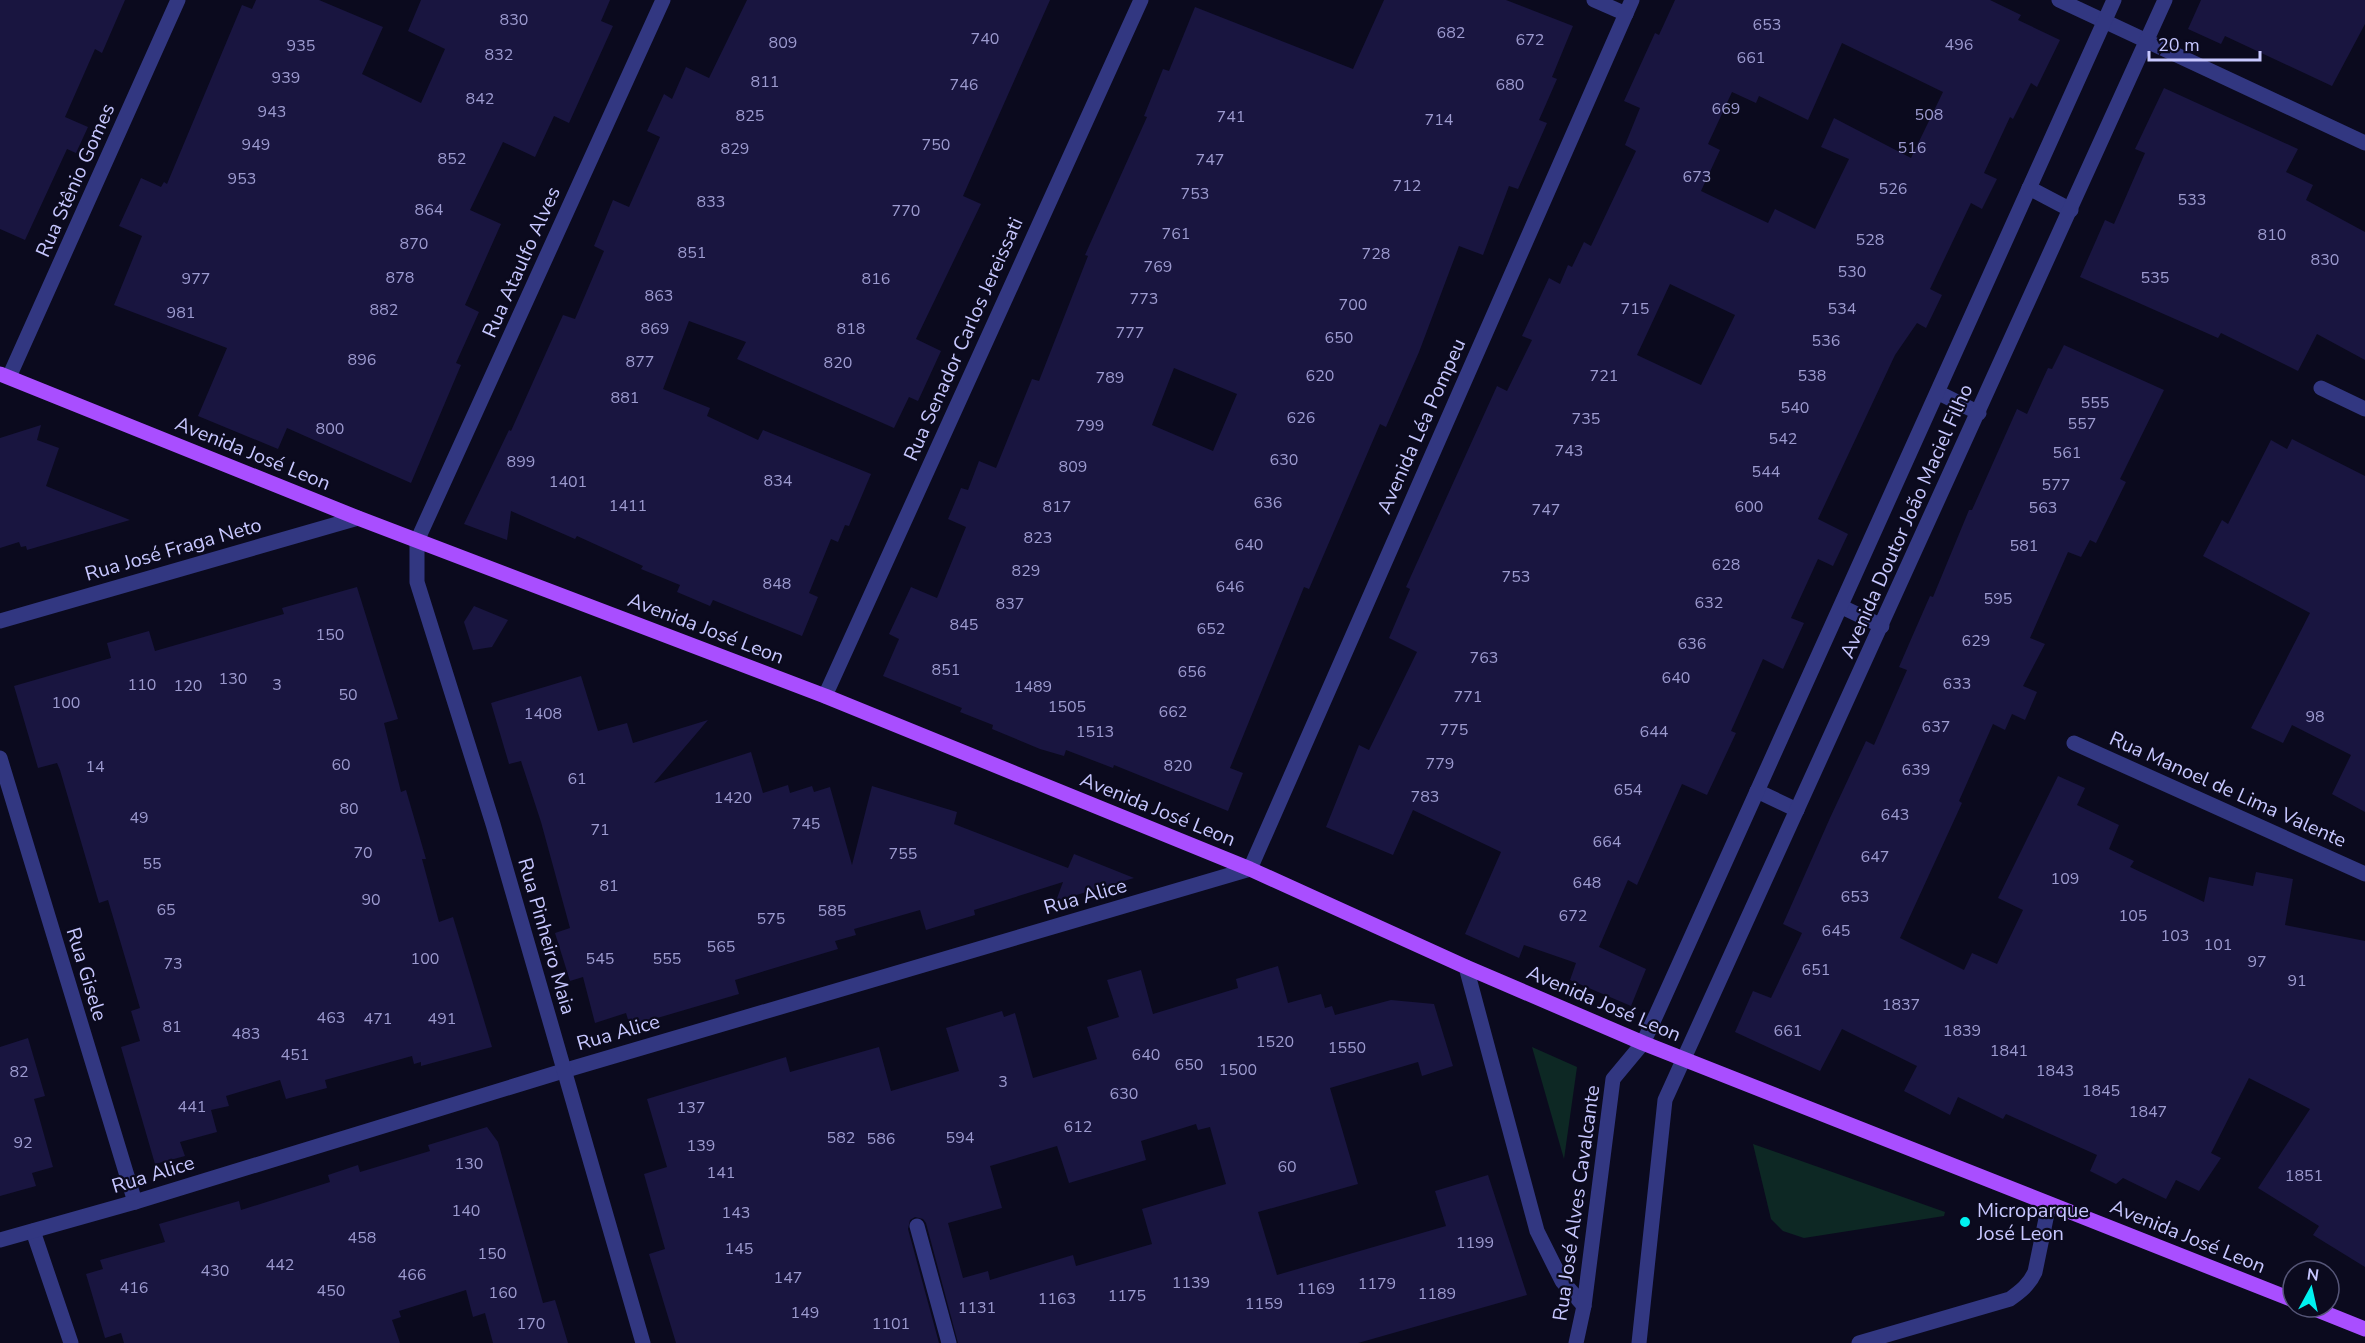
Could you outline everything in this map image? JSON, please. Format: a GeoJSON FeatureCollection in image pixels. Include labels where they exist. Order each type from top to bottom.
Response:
{"type":"FeatureCollection","features":[{"type":"Feature","properties":{"kind":"main road","name":"Avenida José Leon"},"geometry":{"type":"LineString","coordinates":[[5,376],[358,518],[825,696],[1250,869],[1466,967],[1643,1043],[2281,1295]]}},
{"type":"Feature","properties":{"kind":"main road"},"geometry":{"type":"LineString","coordinates":[[2340,1319],[2365,1329]]}},
{"type":"Feature","properties":{"kind":"street","name":"Rua Stênio Gomes"},"geometry":{"type":"LineString","coordinates":[[5,376],[178,0]]}},
{"type":"Feature","properties":{"kind":"street","name":"Rua Ataulfo Alves"},"geometry":{"type":"LineString","coordinates":[[417,541],[663,0]]}},
{"type":"Feature","properties":{"kind":"street","name":"Rua Senador Carlos Jereissati"},"geometry":{"type":"LineString","coordinates":[[825,696],[1141,0]]}},
{"type":"Feature","properties":{"kind":"street"},"geometry":{"type":"LineString","coordinates":[[1594,0],[1629,7]]}},
{"type":"Feature","properties":{"kind":"street"},"geometry":{"type":"LineString","coordinates":[[2059,0],[2365,143]]}},
{"type":"Feature","properties":{"kind":"street","name":"Avenida Doutor João Maciel Filho"},"geometry":{"type":"LineString","coordinates":[[1643,1043],[1842,607],[2114,0]]}},
{"type":"Feature","properties":{"kind":"street","name":"Avenida Doutor João Maciel Filho"},"geometry":{"type":"LineString","coordinates":[[1683,1059],[2165,0]]}},
{"type":"Feature","properties":{"kind":"street","name":"Avenida Léa Pompeu"},"geometry":{"type":"LineString","coordinates":[[1250,869],[1629,7]]}},
{"type":"Feature","properties":{"kind":"street"},"geometry":{"type":"LineString","coordinates":[[2030,189],[2071,210]]}},
{"type":"Feature","properties":{"kind":"street"},"geometry":{"type":"LineString","coordinates":[[2321,388],[2365,409]]}},
{"type":"Feature","properties":{"kind":"street"},"geometry":{"type":"LineString","coordinates":[[1938,393],[1979,412]]}},
{"type":"Feature","properties":{"kind":"street","name":"Rua José Fraga Neto"},"geometry":{"type":"LineString","coordinates":[[0,621],[358,518]]}},
{"type":"Feature","properties":{"kind":"street","name":"Rua Pinheiro Maia"},"geometry":{"type":"LineString","coordinates":[[417,541],[417,582],[493,824],[562,1071],[643,1343]]}},
{"type":"Feature","properties":{"kind":"street"},"geometry":{"type":"LineString","coordinates":[[1842,607],[1882,626]]}},
{"type":"Feature","properties":{"kind":"street","name":"Rua Manoel de Lima Valente"},"geometry":{"type":"LineString","coordinates":[[2074,743],[2365,874]]}},
{"type":"Feature","properties":{"kind":"street","name":"Rua Gisele"},"geometry":{"type":"LineString","coordinates":[[0,758],[135,1202]]}},
{"type":"Feature","properties":{"kind":"street"},"geometry":{"type":"LineString","coordinates":[[1757,791],[1797,810]]}},
{"type":"Feature","properties":{"kind":"street","name":"Rua Alice"},"geometry":{"type":"LineString","coordinates":[[0,1240],[135,1202],[562,1071],[1250,869]]}},
{"type":"Feature","properties":{"kind":"street"},"geometry":{"type":"LineString","coordinates":[[1466,967],[1537,1231],[1562,1281],[1584,1306]]}},
{"type":"Feature","properties":{"kind":"street","name":"Rua José Alves Cavalcante"},"geometry":{"type":"LineString","coordinates":[[1576,1343],[1584,1306],[1613,1079],[1643,1043]]}},
{"type":"Feature","properties":{"kind":"street"},"geometry":{"type":"LineString","coordinates":[[1639,1343],[1665,1100],[1683,1059]]}},
{"type":"Feature","properties":{"kind":"street"},"geometry":{"type":"LineString","coordinates":[[1858,1343],[2010,1299],[2021,1291],[2030,1282],[2035,1272],[2049,1204]]}},
{"type":"Feature","properties":{"kind":"street"},"geometry":{"type":"LineString","coordinates":[[917,1226],[949,1343]]}},
{"type":"Feature","properties":{"kind":"street"},"geometry":{"type":"LineString","coordinates":[[33,1231],[71,1343]]}},
{"type":"Feature","properties":{"kind":"green space"},"geometry":{"type":"Polygon","coordinates":[[[1532,1047],[1577,1067],[1564,1159],[1532,1047]]]}},
{"type":"Feature","properties":{"kind":"green space"},"geometry":{"type":"Polygon","coordinates":[[[1753,1144],[1945,1212],[1944,1216],[1804,1238],[1783,1231],[1771,1219],[1753,1144]]]}},
{"type":"Feature","properties":{"kind":"building"},"geometry":{"type":"Polygon","coordinates":[[[0,0],[125,0],[102,53],[95,49],[65,117],[88,127],[76,153],[67,149],[25,240],[0,229],[0,0]]]}},
{"type":"Feature","properties":{"kind":"building"},"geometry":{"type":"Polygon","coordinates":[[[256,0],[319,0],[383,27],[362,74],[421,103],[445,49],[408,31],[421,0],[610,0],[601,21],[613,26],[569,123],[554,116],[535,157],[503,142],[470,210],[501,224],[465,305],[479,312],[456,363],[461,365],[411,483],[287,428],[278,449],[198,416],[227,348],[114,305],[142,236],[119,226],[141,178],[161,187],[164,182],[167,184],[242,5],[252,9],[256,0]]]}},
{"type":"Feature","properties":{"kind":"building"},"geometry":{"type":"Polygon","coordinates":[[[747,0],[1050,0],[963,196],[981,204],[916,339],[941,351],[918,401],[909,397],[894,428],[737,359],[746,342],[689,321],[663,389],[710,408],[707,416],[758,440],[763,430],[871,474],[849,526],[845,525],[838,542],[831,539],[809,593],[818,597],[802,636],[713,600],[710,606],[677,592],[680,585],[641,569],[643,566],[577,536],[575,539],[511,511],[507,540],[464,524],[509,430],[511,431],[563,315],[575,319],[604,251],[594,246],[613,200],[629,207],[660,137],[647,131],[664,94],[672,99],[686,67],[709,78],[747,0]]]}},
{"type":"Feature","properties":{"kind":"building"},"geometry":{"type":"Polygon","coordinates":[[[1384,0],[1506,0],[1573,26],[1552,77],[1557,79],[1539,120],[1547,123],[1518,189],[1509,186],[1483,255],[1459,246],[1419,352],[1386,427],[1380,424],[1309,589],[1304,587],[1230,768],[1243,773],[1228,811],[1114,765],[1113,768],[1066,750],[1064,756],[1040,749],[992,729],[993,725],[960,712],[962,708],[883,676],[899,639],[889,634],[911,587],[937,598],[966,527],[948,519],[961,488],[968,490],[979,461],[996,468],[1032,379],[1039,381],[1088,256],[1085,255],[1147,117],[1144,116],[1163,69],[1169,71],[1195,7],[1353,69],[1384,0]],[[1174,368],[1152,425],[1213,451],[1237,394],[1174,368]]]}},
{"type":"Feature","properties":{"kind":"building"},"geometry":{"type":"Polygon","coordinates":[[[1675,0],[1990,0],[2021,15],[2018,20],[2060,40],[2037,87],[2031,83],[2013,119],[2010,117],[1984,173],[1997,179],[1982,209],[1971,203],[1930,289],[1942,295],[1926,328],[1917,323],[1895,355],[1818,519],[1848,534],[1833,566],[1818,559],[1791,618],[1804,623],[1783,669],[1763,659],[1731,731],[1736,733],[1707,795],[1682,784],[1637,885],[1628,880],[1599,947],[1646,969],[1631,1006],[1570,980],[1576,963],[1524,945],[1519,958],[1465,934],[1501,852],[1413,810],[1393,855],[1326,827],[1359,745],[1369,750],[1417,652],[1389,638],[1410,589],[1406,587],[1497,386],[1507,391],[1532,340],[1522,336],[1549,278],[1560,284],[1568,265],[1572,267],[1584,242],[1591,246],[1636,151],[1625,145],[1640,108],[1624,101],[1655,33],[1659,35],[1675,0]],[[1842,43],[1808,120],[1759,96],[1756,103],[1732,92],[1708,144],[1720,150],[1701,191],[1768,223],[1775,209],[1815,229],[1849,159],[1821,147],[1834,118],[1911,158],[1943,92],[1842,43]],[[1670,284],[1637,355],[1701,385],[1735,315],[1670,284]]]}},
{"type":"Feature","properties":{"kind":"building"},"geometry":{"type":"Polygon","coordinates":[[[2201,0],[2365,0],[2365,24],[2332,86],[2225,36],[2221,44],[2188,29],[2201,0]]]}},
{"type":"Feature","properties":{"kind":"building"},"geometry":{"type":"Polygon","coordinates":[[[2164,88],[2298,149],[2286,172],[2313,185],[2306,200],[2365,232],[2365,360],[2317,334],[2298,371],[2221,333],[2218,338],[2080,277],[2105,220],[2114,224],[2145,153],[2135,149],[2164,88]]]}},
{"type":"Feature","properties":{"kind":"building"},"geometry":{"type":"Polygon","coordinates":[[[2064,345],[2164,390],[2120,479],[2126,482],[2096,543],[2090,540],[2081,557],[2068,552],[2030,638],[2045,644],[2023,686],[2037,692],[2025,720],[2012,714],[2005,730],[1993,724],[1959,801],[1962,803],[1900,938],[1964,970],[1972,953],[1997,964],[2023,910],[1998,898],[2058,776],[2085,788],[2077,805],[2119,825],[2109,849],[2134,861],[2130,867],[2204,902],[2209,877],[2253,886],[2256,872],[2293,879],[2285,925],[2365,941],[2365,1267],[2313,1235],[2319,1226],[2258,1188],[2310,1109],[2249,1078],[2211,1153],[2221,1158],[2199,1191],[2176,1180],[2166,1199],[2123,1178],[2116,1184],[2090,1171],[2097,1155],[2006,1114],[2003,1119],[1958,1097],[1950,1115],[1904,1091],[1917,1066],[1842,1029],[1820,1071],[1735,1032],[1753,991],[1771,998],[1802,933],[1783,924],[1830,818],[1866,741],[1874,745],[1907,670],[1899,667],[1930,596],[1933,597],[1969,510],[1972,510],[2017,409],[2027,414],[2048,368],[2052,369],[2064,345]]]}},
{"type":"Feature","properties":{"kind":"building"},"geometry":{"type":"Polygon","coordinates":[[[41,425],[37,440],[59,448],[46,486],[130,520],[27,550],[26,546],[21,547],[19,542],[0,548],[0,438],[41,425]]]}},
{"type":"Feature","properties":{"kind":"building"},"geometry":{"type":"Polygon","coordinates":[[[2292,439],[2365,476],[2365,812],[2332,794],[2351,755],[2292,725],[2283,743],[2251,728],[2310,613],[2203,556],[2222,520],[2228,524],[2271,440],[2287,449],[2292,439]]]}},
{"type":"Feature","properties":{"kind":"building"},"geometry":{"type":"Polygon","coordinates":[[[357,587],[398,719],[384,723],[401,792],[406,790],[426,859],[422,859],[439,922],[453,917],[492,1047],[421,1066],[421,1062],[414,1064],[412,1056],[325,1080],[327,1088],[286,1099],[280,1080],[226,1096],[229,1106],[211,1110],[217,1132],[180,1142],[185,1156],[155,1164],[121,1047],[140,1041],[131,1011],[140,1008],[108,900],[99,903],[60,770],[57,763],[38,768],[14,686],[111,658],[107,643],[149,631],[155,651],[284,614],[282,608],[357,587]]]}},
{"type":"Feature","properties":{"kind":"building"},"geometry":{"type":"Polygon","coordinates":[[[474,606],[508,620],[492,647],[473,650],[464,622],[474,606]]]}},
{"type":"Feature","properties":{"kind":"building"},"geometry":{"type":"Polygon","coordinates":[[[581,676],[598,731],[627,723],[633,743],[708,720],[654,783],[751,752],[763,793],[788,785],[790,793],[812,786],[814,792],[830,787],[852,865],[872,786],[957,812],[954,824],[1068,868],[1074,854],[1134,878],[1056,901],[1063,882],[974,910],[975,915],[926,930],[920,910],[854,929],[856,935],[835,941],[838,949],[735,980],[739,994],[630,1026],[626,1013],[595,1023],[583,977],[570,981],[555,933],[570,928],[541,822],[521,761],[509,764],[491,703],[581,676]]]}},
{"type":"Feature","properties":{"kind":"building"},"geometry":{"type":"Polygon","coordinates":[[[1278,966],[1288,1003],[1321,994],[1325,1008],[1332,1006],[1335,1015],[1391,1000],[1434,1004],[1453,1066],[1422,1076],[1418,1062],[1330,1088],[1358,1184],[1258,1212],[1277,1275],[1446,1226],[1435,1191],[1488,1175],[1527,1295],[1358,1343],[958,1343],[926,1223],[923,1219],[915,1217],[910,1220],[908,1229],[939,1343],[676,1343],[649,1254],[665,1249],[644,1174],[667,1167],[647,1099],[786,1057],[790,1072],[879,1047],[891,1091],[959,1071],[946,1028],[1002,1011],[1004,1017],[1015,1013],[1033,1078],[1097,1059],[1087,1027],[1119,1017],[1107,980],[1141,970],[1153,1014],[1238,988],[1236,979],[1278,966]],[[1196,1124],[1141,1141],[1146,1160],[1069,1183],[1057,1146],[990,1166],[1002,1208],[948,1223],[963,1278],[988,1271],[990,1280],[1073,1255],[1076,1266],[1152,1244],[1142,1209],[1226,1184],[1210,1127],[1198,1130],[1196,1124]]]}},
{"type":"Feature","properties":{"kind":"building"},"geometry":{"type":"Polygon","coordinates":[[[28,1038],[45,1096],[34,1099],[53,1167],[32,1173],[36,1186],[0,1196],[0,1047],[28,1038]]]}},
{"type":"Feature","properties":{"kind":"building"},"geometry":{"type":"Polygon","coordinates":[[[487,1127],[498,1142],[543,1303],[555,1300],[568,1343],[493,1343],[485,1313],[473,1317],[466,1290],[399,1311],[401,1317],[392,1320],[400,1343],[124,1343],[121,1333],[105,1338],[86,1274],[103,1269],[100,1260],[165,1242],[159,1224],[239,1201],[241,1210],[330,1182],[328,1175],[358,1165],[360,1172],[430,1151],[428,1145],[487,1127]]]}},
{"type":"Feature","properties":{"kind":"place","name":"Microparque José Leon"},"geometry":{"type":"Point","coordinates":[1965,1222]}}]}
